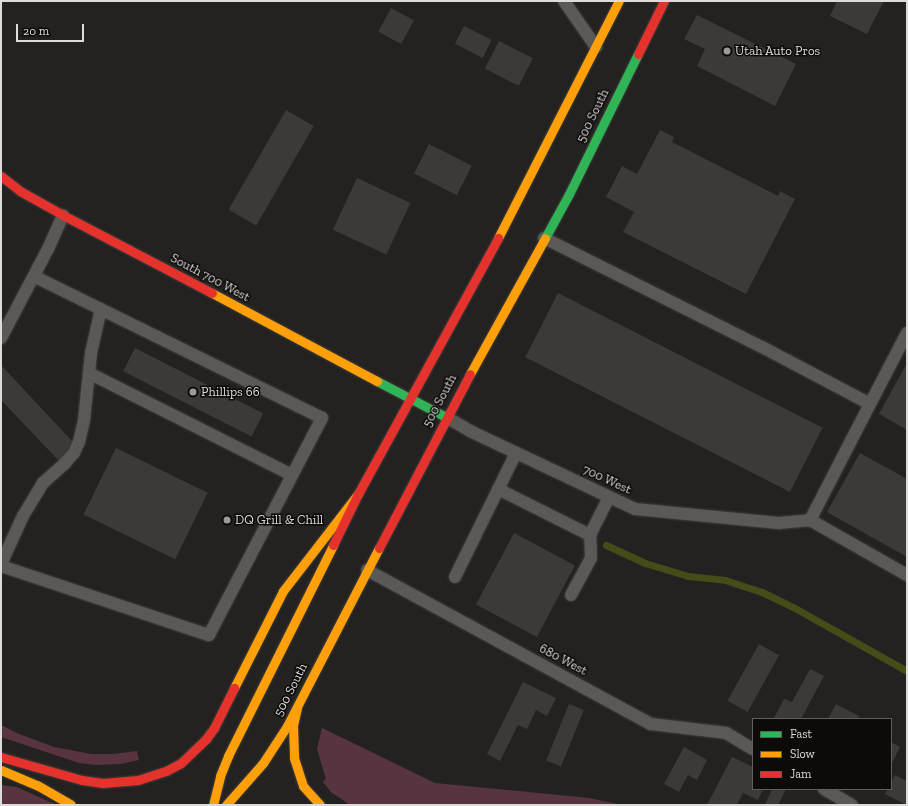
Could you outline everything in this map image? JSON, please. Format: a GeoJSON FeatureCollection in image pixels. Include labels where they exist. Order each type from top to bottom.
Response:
{"type":"FeatureCollection","features":[{"type":"Feature","properties":{"kind":"main road","name":"500 South"},"geometry":{"type":"LineString","coordinates":[[213,805],[220,776],[237,736],[358,494],[500,234],[619,1]]}},
{"type":"Feature","properties":{"kind":"main road","name":"500 South"},"geometry":{"type":"LineString","coordinates":[[226,805],[263,763],[283,733],[297,708],[446,417],[569,194],[664,1]]}},
{"type":"Feature","properties":{"kind":"main road","name":"South 700 West"},"geometry":{"type":"LineString","coordinates":[[1,176],[20,191],[63,216],[411,397]]}},
{"type":"Feature","properties":{"kind":"main road","name":"700 West"},"geometry":{"type":"LineString","coordinates":[[411,397],[446,417]]}},
{"type":"Feature","properties":{"kind":"main road"},"geometry":{"type":"LineString","coordinates":[[1,757],[82,780],[103,783],[138,780],[166,771],[182,763],[206,739],[217,722],[283,591],[358,494]]}},
{"type":"Feature","properties":{"kind":"main road"},"geometry":{"type":"LineString","coordinates":[[297,708],[293,730],[294,758],[303,786],[320,805]]}},
{"type":"Feature","properties":{"kind":"main road"},"geometry":{"type":"LineString","coordinates":[[1,770],[37,785],[71,805]]}},
{"type":"Feature","properties":{"kind":"lane"},"geometry":{"type":"LineString","coordinates":[[564,1],[596,47]]}},
{"type":"Feature","properties":{"kind":"lane"},"geometry":{"type":"LineString","coordinates":[[1,338],[34,276],[63,216]]}},
{"type":"Feature","properties":{"kind":"lane"},"geometry":{"type":"LineString","coordinates":[[544,238],[762,347],[870,404]]}},
{"type":"Feature","properties":{"kind":"lane"},"geometry":{"type":"LineString","coordinates":[[34,276],[101,309],[322,418],[209,635],[1,565],[23,516],[43,483],[74,453],[79,442],[84,420],[89,373],[101,309]]}},
{"type":"Feature","properties":{"kind":"lane"},"geometry":{"type":"LineString","coordinates":[[907,333],[810,520],[907,575]]}},
{"type":"Feature","properties":{"kind":"lane"},"geometry":{"type":"LineString","coordinates":[[89,373],[292,475]]}},
{"type":"Feature","properties":{"kind":"lane","name":"700 West"},"geometry":{"type":"LineString","coordinates":[[446,417],[516,453],[635,509],[778,523],[810,520]]}},
{"type":"Feature","properties":{"kind":"lane"},"geometry":{"type":"LineString","coordinates":[[455,577],[516,453]]}},
{"type":"Feature","properties":{"kind":"lane"},"geometry":{"type":"LineString","coordinates":[[498,489],[590,535]]}},
{"type":"Feature","properties":{"kind":"lane"},"geometry":{"type":"LineString","coordinates":[[571,596],[591,558],[590,535],[609,497]]}},
{"type":"Feature","properties":{"kind":"lane","name":"680 West"},"geometry":{"type":"LineString","coordinates":[[367,570],[651,724],[726,733],[752,748]]}},
{"type":"Feature","properties":{"kind":"lane"},"geometry":{"type":"LineString","coordinates":[[826,790],[852,805]]}},
{"type":"Feature","properties":{"kind":"shaded area"},"geometry":{"type":"Polygon","coordinates":[[[1,725],[19,734],[54,747],[91,754],[113,754],[137,751],[139,760],[120,764],[96,765],[79,763],[1,737],[1,725]]]}},
{"type":"Feature","properties":{"kind":"shaded area"},"geometry":{"type":"Polygon","coordinates":[[[322,728],[435,783],[589,798],[622,805],[350,805],[331,792],[323,782],[326,779],[317,749],[322,728]]]}},
{"type":"Feature","properties":{"kind":"shaded area"},"geometry":{"type":"Polygon","coordinates":[[[1,785],[17,787],[57,805],[1,805],[1,785]]]}},
{"type":"Feature","properties":{"kind":"building"},"geometry":{"type":"Polygon","coordinates":[[[837,1],[884,1],[867,34],[830,16],[837,1]]]}},
{"type":"Feature","properties":{"kind":"building"},"geometry":{"type":"Polygon","coordinates":[[[391,8],[414,20],[401,44],[378,32],[391,8]]]}},
{"type":"Feature","properties":{"kind":"building"},"geometry":{"type":"Polygon","coordinates":[[[697,15],[796,64],[775,106],[697,66],[705,49],[684,39],[697,15]]]}},
{"type":"Feature","properties":{"kind":"building"},"geometry":{"type":"Polygon","coordinates":[[[464,26],[492,40],[483,58],[455,44],[464,26]]]}},
{"type":"Feature","properties":{"kind":"building"},"geometry":{"type":"Polygon","coordinates":[[[499,41],[533,58],[519,86],[485,69],[499,41]]]}},
{"type":"Feature","properties":{"kind":"building"},"geometry":{"type":"Polygon","coordinates":[[[286,110],[314,126],[256,226],[229,210],[286,110]]]}},
{"type":"Feature","properties":{"kind":"building"},"geometry":{"type":"Polygon","coordinates":[[[660,130],[674,137],[672,142],[778,196],[780,191],[795,199],[746,294],[623,232],[634,212],[606,197],[622,166],[637,174],[660,130]]]}},
{"type":"Feature","properties":{"kind":"building"},"geometry":{"type":"Polygon","coordinates":[[[429,144],[472,166],[457,195],[414,173],[429,144]]]}},
{"type":"Feature","properties":{"kind":"building"},"geometry":{"type":"Polygon","coordinates":[[[357,178],[410,203],[386,255],[333,230],[357,178]]]}},
{"type":"Feature","properties":{"kind":"building"},"geometry":{"type":"Polygon","coordinates":[[[558,293],[823,428],[790,492],[525,357],[558,293]]]}},
{"type":"Feature","properties":{"kind":"building","name":"Phillips 66"},"geometry":{"type":"Polygon","coordinates":[[[135,348],[263,413],[252,437],[123,371],[135,348]]]}},
{"type":"Feature","properties":{"kind":"building"},"geometry":{"type":"Polygon","coordinates":[[[907,363],[907,430],[879,414],[907,363]]]}},
{"type":"Feature","properties":{"kind":"building"},"geometry":{"type":"Polygon","coordinates":[[[1,365],[72,441],[61,463],[1,400],[1,365]]]}},
{"type":"Feature","properties":{"kind":"building"},"geometry":{"type":"Polygon","coordinates":[[[116,448],[208,493],[175,559],[84,515],[116,448]]]}},
{"type":"Feature","properties":{"kind":"building"},"geometry":{"type":"Polygon","coordinates":[[[860,453],[907,479],[907,557],[827,512],[860,453]]]}},
{"type":"Feature","properties":{"kind":"building"},"geometry":{"type":"Polygon","coordinates":[[[514,533],[575,565],[537,637],[476,605],[514,533]]]}},
{"type":"Feature","properties":{"kind":"building"},"geometry":{"type":"Polygon","coordinates":[[[759,644],[779,655],[748,712],[727,701],[759,644]]]}},
{"type":"Feature","properties":{"kind":"building"},"geometry":{"type":"Polygon","coordinates":[[[810,669],[824,676],[802,718],[774,718],[784,699],[792,702],[810,669]]]}},
{"type":"Feature","properties":{"kind":"building"},"geometry":{"type":"Polygon","coordinates":[[[523,682],[556,698],[547,716],[536,710],[527,729],[518,725],[500,761],[487,754],[523,682]]]}},
{"type":"Feature","properties":{"kind":"building"},"geometry":{"type":"Polygon","coordinates":[[[569,704],[584,710],[561,767],[546,761],[569,704]]]}},
{"type":"Feature","properties":{"kind":"building"},"geometry":{"type":"Polygon","coordinates":[[[836,704],[859,716],[858,718],[829,718],[836,704]]]}},
{"type":"Feature","properties":{"kind":"building"},"geometry":{"type":"Polygon","coordinates":[[[892,743],[900,747],[892,763],[892,743]]]}},
{"type":"Feature","properties":{"kind":"building"},"geometry":{"type":"Polygon","coordinates":[[[684,747],[707,760],[697,780],[688,775],[679,792],[664,784],[684,747]]]}},
{"type":"Feature","properties":{"kind":"building"},"geometry":{"type":"Polygon","coordinates":[[[732,757],[752,767],[752,790],[763,790],[758,800],[743,793],[737,805],[707,805],[732,757]]]}},
{"type":"Feature","properties":{"kind":"building"},"geometry":{"type":"Polygon","coordinates":[[[895,775],[907,781],[907,805],[885,794],[887,790],[892,790],[892,781],[895,775]]]}},
{"type":"Feature","properties":{"kind":"building"},"geometry":{"type":"Polygon","coordinates":[[[772,790],[786,790],[778,805],[765,805],[772,790]]]}},
{"type":"Feature","properties":{"kind":"waterway"},"geometry":{"type":"LineString","coordinates":[[606,545],[645,563],[688,576],[725,580],[762,592],[793,607],[907,671]]}},
{"type":"Feature","properties":{"kind":"traffic: fast"},"geometry":{"type":"LineString","coordinates":[[545,238],[569,194],[638,54]]}},
{"type":"Feature","properties":{"kind":"traffic: fast"},"geometry":{"type":"LineString","coordinates":[[377,381],[446,417]]}},
{"type":"Feature","properties":{"kind":"traffic: slow"},"geometry":{"type":"LineString","coordinates":[[498,238],[619,1]]}},
{"type":"Feature","properties":{"kind":"traffic: slow"},"geometry":{"type":"LineString","coordinates":[[470,374],[545,238]]}},
{"type":"Feature","properties":{"kind":"traffic: slow"},"geometry":{"type":"LineString","coordinates":[[212,293],[377,381]]}},
{"type":"Feature","properties":{"kind":"traffic: slow"},"geometry":{"type":"LineString","coordinates":[[234,688],[283,591],[358,494]]}},
{"type":"Feature","properties":{"kind":"traffic: slow"},"geometry":{"type":"LineString","coordinates":[[213,805],[220,776],[228,756],[333,545]]}},
{"type":"Feature","properties":{"kind":"traffic: slow"},"geometry":{"type":"LineString","coordinates":[[226,805],[263,763],[287,726],[379,548]]}},
{"type":"Feature","properties":{"kind":"traffic: slow"},"geometry":{"type":"LineString","coordinates":[[297,708],[293,725],[294,758],[303,786],[320,805]]}},
{"type":"Feature","properties":{"kind":"traffic: slow"},"geometry":{"type":"LineString","coordinates":[[1,770],[37,785],[71,805]]}},
{"type":"Feature","properties":{"kind":"traffic: jam"},"geometry":{"type":"LineString","coordinates":[[638,54],[664,1]]}},
{"type":"Feature","properties":{"kind":"traffic: jam"},"geometry":{"type":"LineString","coordinates":[[1,176],[20,191],[63,215],[212,293]]}},
{"type":"Feature","properties":{"kind":"traffic: jam"},"geometry":{"type":"LineString","coordinates":[[333,545],[358,494],[498,238]]}},
{"type":"Feature","properties":{"kind":"traffic: jam"},"geometry":{"type":"LineString","coordinates":[[379,548],[470,374]]}},
{"type":"Feature","properties":{"kind":"traffic: jam"},"geometry":{"type":"LineString","coordinates":[[1,757],[82,780],[103,783],[138,780],[166,771],[181,763],[206,739],[214,728],[234,688]]}},
{"type":"Feature","properties":{"kind":"place","name":"Utah Auto Pros"},"geometry":{"type":"Point","coordinates":[727,51]}},
{"type":"Feature","properties":{"kind":"place","name":"Phillips 66"},"geometry":{"type":"Point","coordinates":[193,392]}},
{"type":"Feature","properties":{"kind":"place","name":"DQ Grill & Chill"},"geometry":{"type":"Point","coordinates":[227,520]}}]}
